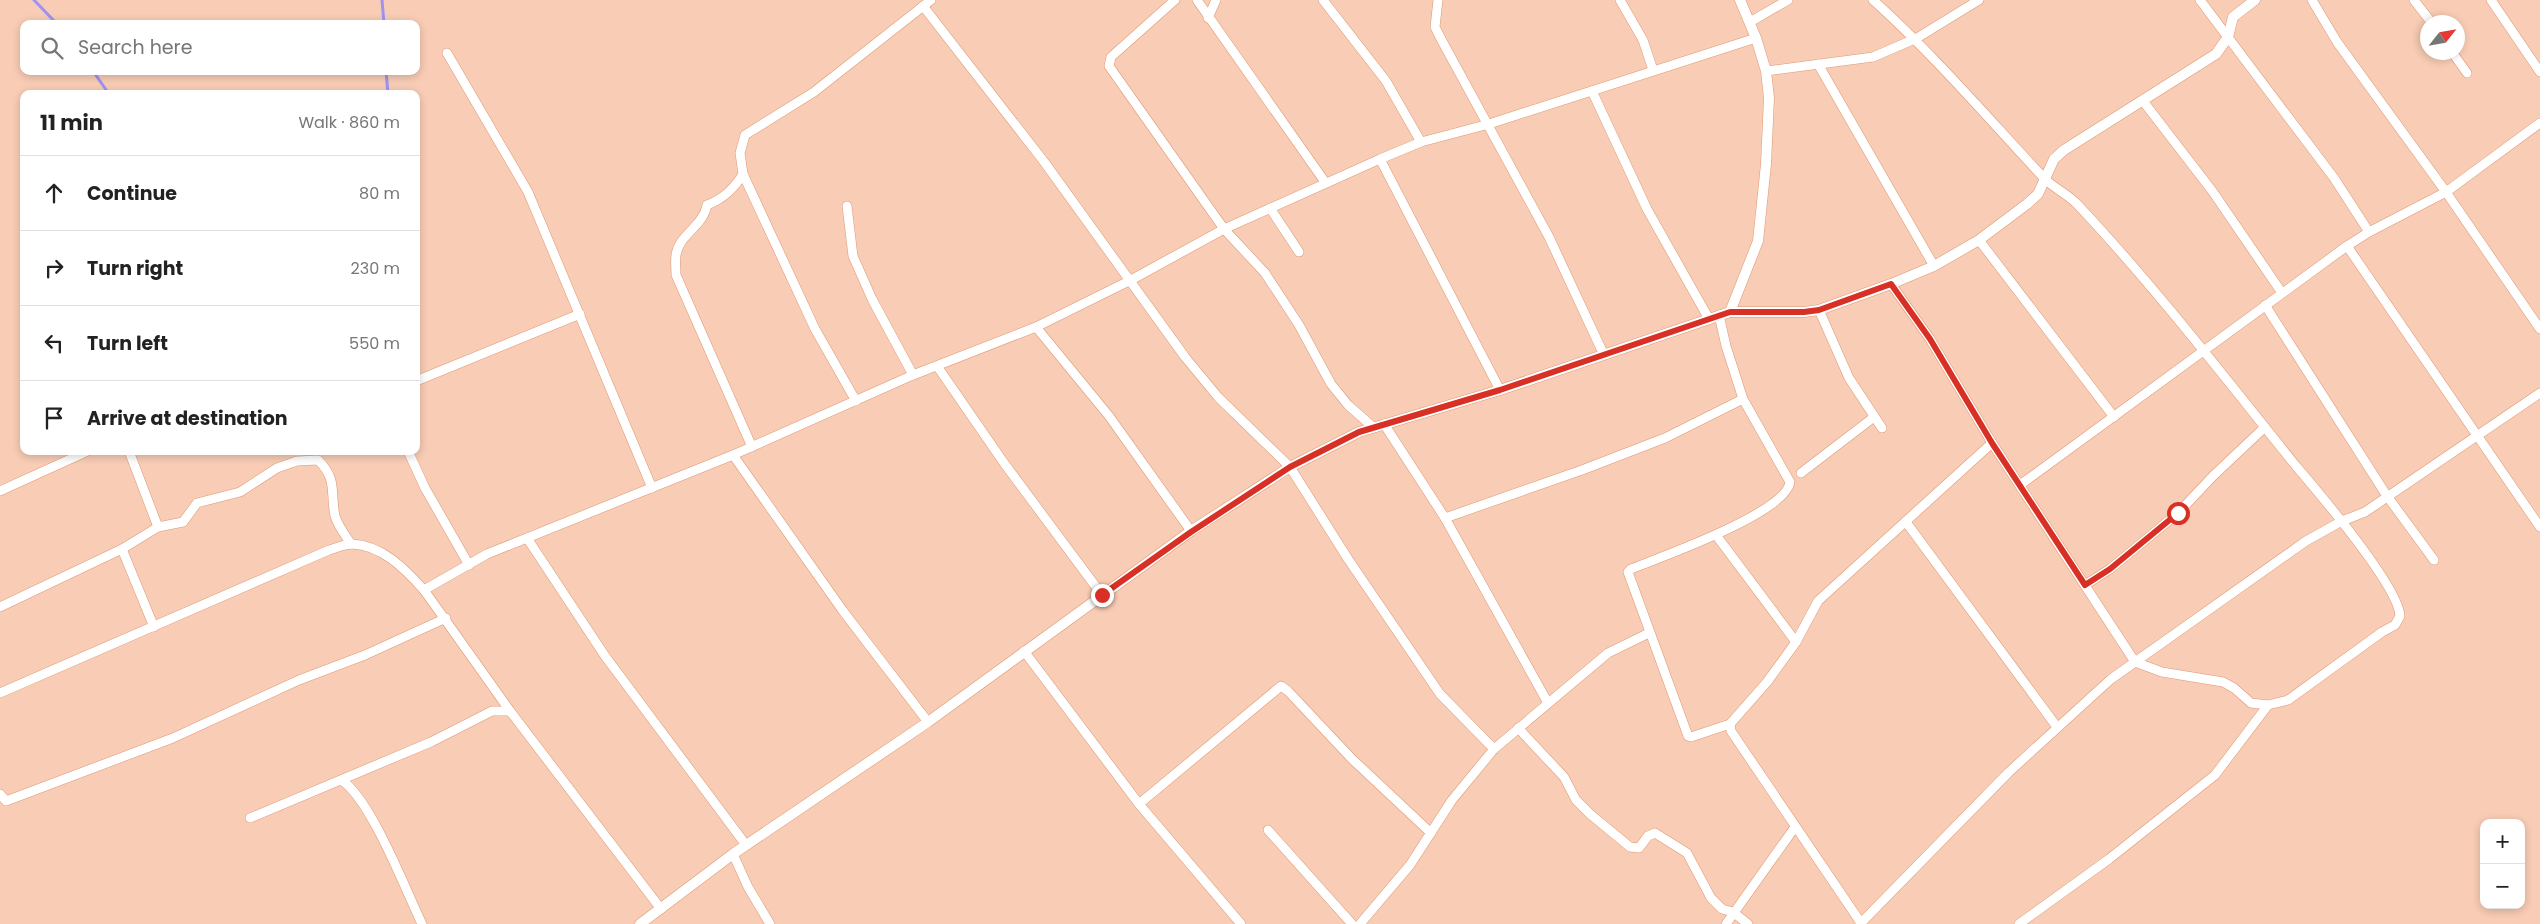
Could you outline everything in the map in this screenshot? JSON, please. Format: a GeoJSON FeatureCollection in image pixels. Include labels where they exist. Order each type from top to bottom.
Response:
{"type":"FeatureCollection","features":[{"type":"Feature","properties":{"kind":"street"},"geometry":{"type":"LineString","coordinates":[[856,401],[815,329],[743,174],[740,152],[745,135],[814,92],[931,0]]}},
{"type":"Feature","properties":{"kind":"street"},"geometry":{"type":"LineString","coordinates":[[1175,0],[1111,57],[1109,66],[1224,229],[1266,273],[1299,324],[1331,384],[1348,405],[1378,426],[1445,518],[1548,703]]}},
{"type":"Feature","properties":{"kind":"street"},"geometry":{"type":"LineString","coordinates":[[1197,0],[1326,182]]}},
{"type":"Feature","properties":{"kind":"street"},"geometry":{"type":"LineString","coordinates":[[1208,18],[1216,0]]}},
{"type":"Feature","properties":{"kind":"street"},"geometry":{"type":"LineString","coordinates":[[1322,0],[1386,81],[1422,142]]}},
{"type":"Feature","properties":{"kind":"street"},"geometry":{"type":"LineString","coordinates":[[1438,0],[1435,27],[1549,236],[1603,353]]}},
{"type":"Feature","properties":{"kind":"street"},"geometry":{"type":"LineString","coordinates":[[1620,0],[1643,40],[1653,70]]}},
{"type":"Feature","properties":{"kind":"street"},"geometry":{"type":"LineString","coordinates":[[1730,312],[1758,241],[1767,155],[1769,98],[1766,71],[1756,38],[1740,0]]}},
{"type":"Feature","properties":{"kind":"street"},"geometry":{"type":"LineString","coordinates":[[1750,22],[1788,0]]}},
{"type":"Feature","properties":{"kind":"street"},"geometry":{"type":"LineString","coordinates":[[1873,0],[1916,38],[2045,180],[2076,202],[2170,307],[2203,351],[2342,521],[2396,599],[2400,616],[2395,626],[2382,632],[2288,700],[2268,705],[2251,703],[2234,688],[2223,682],[2162,672],[2135,662],[1992,443],[1930,339],[1891,284]]}},
{"type":"Feature","properties":{"kind":"street"},"geometry":{"type":"LineString","coordinates":[[1766,71],[1873,57],[1916,38],[1979,0]]}},
{"type":"Feature","properties":{"kind":"street"},"geometry":{"type":"LineString","coordinates":[[2200,0],[2334,178],[2369,232]]}},
{"type":"Feature","properties":{"kind":"street"},"geometry":{"type":"LineString","coordinates":[[640,924],[733,854],[928,722],[1191,532],[1290,467],[1359,432],[1500,390],[1603,353],[1730,312],[1804,312],[1819,310],[1934,266],[1979,240],[2027,204],[2038,194],[2054,159],[2064,150],[2216,54],[2228,38],[2233,17],[2255,0]]}},
{"type":"Feature","properties":{"kind":"street"},"geometry":{"type":"LineString","coordinates":[[2312,0],[2337,42],[2446,192],[2540,329]]}},
{"type":"Feature","properties":{"kind":"street"},"geometry":{"type":"LineString","coordinates":[[2414,0],[2426,15]]}},
{"type":"Feature","properties":{"kind":"street"},"geometry":{"type":"LineString","coordinates":[[2491,0],[2540,72]]}},
{"type":"Feature","properties":{"kind":"street"},"geometry":{"type":"LineString","coordinates":[[923,6],[1045,163],[1185,357],[1218,397],[1290,467],[1348,559],[1440,694],[1494,749]]}},
{"type":"Feature","properties":{"kind":"street"},"geometry":{"type":"LineString","coordinates":[[424,590],[487,554],[752,447],[913,375],[1036,327],[1131,280],[1224,229],[1380,159],[1422,142],[1489,124],[1756,38]]}},
{"type":"Feature","properties":{"kind":"street"},"geometry":{"type":"LineString","coordinates":[[447,53],[528,192],[652,488]]}},
{"type":"Feature","properties":{"kind":"street"},"geometry":{"type":"LineString","coordinates":[[2458,60],[2467,73]]}},
{"type":"Feature","properties":{"kind":"street"},"geometry":{"type":"LineString","coordinates":[[1818,64],[1934,266]]}},
{"type":"Feature","properties":{"kind":"street"},"geometry":{"type":"LineString","coordinates":[[1592,91],[1646,209],[1714,317],[1726,346],[1743,399],[1790,482],[1789,489],[1785,494],[1761,511],[1716,535],[1628,572],[1688,736],[1694,737],[1730,724],[1767,682],[1796,642],[1818,601],[1992,443]]}},
{"type":"Feature","properties":{"kind":"street"},"geometry":{"type":"LineString","coordinates":[[2143,101],[2213,192],[2282,293]]}},
{"type":"Feature","properties":{"kind":"street"},"geometry":{"type":"LineString","coordinates":[[2020,485],[2348,246],[2369,232],[2446,192],[2540,123]]}},
{"type":"Feature","properties":{"kind":"street"},"geometry":{"type":"LineString","coordinates":[[1380,159],[1500,390]]}},
{"type":"Feature","properties":{"kind":"street"},"geometry":{"type":"LineString","coordinates":[[743,174],[737,184],[720,200],[707,206],[705,216],[679,245],[676,255],[676,275],[752,447]]}},
{"type":"Feature","properties":{"kind":"street"},"geometry":{"type":"LineString","coordinates":[[847,206],[853,256],[872,299],[913,375]]}},
{"type":"Feature","properties":{"kind":"street"},"geometry":{"type":"LineString","coordinates":[[1270,208],[1299,252]]}},
{"type":"Feature","properties":{"kind":"street"},"geometry":{"type":"LineString","coordinates":[[1979,240],[2114,417]]}},
{"type":"Feature","properties":{"kind":"street"},"geometry":{"type":"LineString","coordinates":[[2348,246],[2540,527]]}},
{"type":"Feature","properties":{"kind":"street"},"geometry":{"type":"LineString","coordinates":[[2265,305],[2387,496],[2434,560]]}},
{"type":"Feature","properties":{"kind":"street"},"geometry":{"type":"LineString","coordinates":[[1819,310],[1849,378],[1882,428]]}},
{"type":"Feature","properties":{"kind":"street"},"geometry":{"type":"LineString","coordinates":[[420,379],[580,314]]}},
{"type":"Feature","properties":{"kind":"street"},"geometry":{"type":"LineString","coordinates":[[1036,327],[1109,416],[1191,532]]}},
{"type":"Feature","properties":{"kind":"street"},"geometry":{"type":"LineString","coordinates":[[937,366],[1004,463],[1102,595]]}},
{"type":"Feature","properties":{"kind":"street"},"geometry":{"type":"LineString","coordinates":[[1730,724],[1731,731],[1860,923],[2056,727],[2111,679],[2306,541],[2342,521],[2365,512],[2540,393]]}},
{"type":"Feature","properties":{"kind":"street"},"geometry":{"type":"LineString","coordinates":[[1445,518],[1582,470],[1665,438],[1743,399]]}},
{"type":"Feature","properties":{"kind":"street"},"geometry":{"type":"LineString","coordinates":[[1801,473],[1874,417]]}},
{"type":"Feature","properties":{"kind":"street"},"geometry":{"type":"LineString","coordinates":[[2085,585],[2110,569],[2178,513],[2206,483],[2265,427]]}},
{"type":"Feature","properties":{"kind":"street"},"geometry":{"type":"LineString","coordinates":[[0,492],[79,455]]}},
{"type":"Feature","properties":{"kind":"street"},"geometry":{"type":"LineString","coordinates":[[131,455],[158,527]]}},
{"type":"Feature","properties":{"kind":"street"},"geometry":{"type":"LineString","coordinates":[[410,455],[425,488],[469,565]]}},
{"type":"Feature","properties":{"kind":"street"},"geometry":{"type":"LineString","coordinates":[[732,455],[843,611],[928,722]]}},
{"type":"Feature","properties":{"kind":"street"},"geometry":{"type":"LineString","coordinates":[[0,606],[122,549],[158,527],[183,522],[197,503],[240,492],[277,468],[297,461],[318,460],[328,470],[333,484],[335,515],[339,526],[351,544]]}},
{"type":"Feature","properties":{"kind":"street"},"geometry":{"type":"LineString","coordinates":[[1906,522],[2056,727]]}},
{"type":"Feature","properties":{"kind":"street"},"geometry":{"type":"LineString","coordinates":[[1716,535],[1796,642]]}},
{"type":"Feature","properties":{"kind":"street"},"geometry":{"type":"LineString","coordinates":[[527,538],[605,656],[746,845]]}},
{"type":"Feature","properties":{"kind":"street"},"geometry":{"type":"LineString","coordinates":[[0,693],[329,550],[351,544],[370,547],[383,553],[410,574],[424,590],[446,618],[510,711],[661,909]]}},
{"type":"Feature","properties":{"kind":"street"},"geometry":{"type":"LineString","coordinates":[[122,549],[154,627]]}},
{"type":"Feature","properties":{"kind":"street"},"geometry":{"type":"LineString","coordinates":[[0,794],[6,802],[173,738],[299,680],[365,655],[446,618]]}},
{"type":"Feature","properties":{"kind":"street"},"geometry":{"type":"LineString","coordinates":[[1360,924],[1410,865],[1452,800],[1494,749],[1608,653],[1649,633]]}},
{"type":"Feature","properties":{"kind":"street"},"geometry":{"type":"LineString","coordinates":[[1024,651],[1139,804],[1241,924]]}},
{"type":"Feature","properties":{"kind":"street"},"geometry":{"type":"LineString","coordinates":[[1139,804],[1281,686],[1288,691],[1352,759],[1430,833]]}},
{"type":"Feature","properties":{"kind":"street"},"geometry":{"type":"LineString","coordinates":[[492,711],[501,698]]}},
{"type":"Feature","properties":{"kind":"street"},"geometry":{"type":"LineString","coordinates":[[2019,924],[2109,860],[2215,775],[2268,705]]}},
{"type":"Feature","properties":{"kind":"street"},"geometry":{"type":"LineString","coordinates":[[250,818],[431,742],[492,711],[510,711]]}},
{"type":"Feature","properties":{"kind":"street"},"geometry":{"type":"LineString","coordinates":[[1518,728],[1564,777],[1576,800],[1604,827],[1630,848],[1639,848],[1648,836],[1655,833],[1682,850],[1690,859],[1711,898],[1722,909],[1733,912],[1748,924]]}},
{"type":"Feature","properties":{"kind":"street"},"geometry":{"type":"LineString","coordinates":[[341,780],[355,792],[369,812],[422,924]]}},
{"type":"Feature","properties":{"kind":"street"},"geometry":{"type":"LineString","coordinates":[[1726,924],[1795,827]]}},
{"type":"Feature","properties":{"kind":"street"},"geometry":{"type":"LineString","coordinates":[[1268,830],[1352,924]]}},
{"type":"Feature","properties":{"kind":"street"},"geometry":{"type":"LineString","coordinates":[[733,854],[748,887],[770,924]]}},
{"type":"Feature","properties":{"kind":"waterway"},"geometry":{"type":"LineString","coordinates":[[34,0],[53,20]]}},
{"type":"Feature","properties":{"kind":"waterway"},"geometry":{"type":"LineString","coordinates":[[382,0],[384,20]]}},
{"type":"Feature","properties":{"kind":"waterway"},"geometry":{"type":"LineString","coordinates":[[96,75],[106,90]]}},
{"type":"Feature","properties":{"kind":"waterway"},"geometry":{"type":"LineString","coordinates":[[386,75],[388,90]]}},
{"type":"Feature","properties":{"kind":"route"},"geometry":{"type":"LineString","coordinates":[[1102,595],[1191,532],[1290,467],[1359,432],[1500,390],[1603,353],[1730,312],[1804,312],[1819,310],[1891,284],[1930,339],[1992,443],[2085,585],[2110,569],[2140,542],[2178,513]]}}]}
